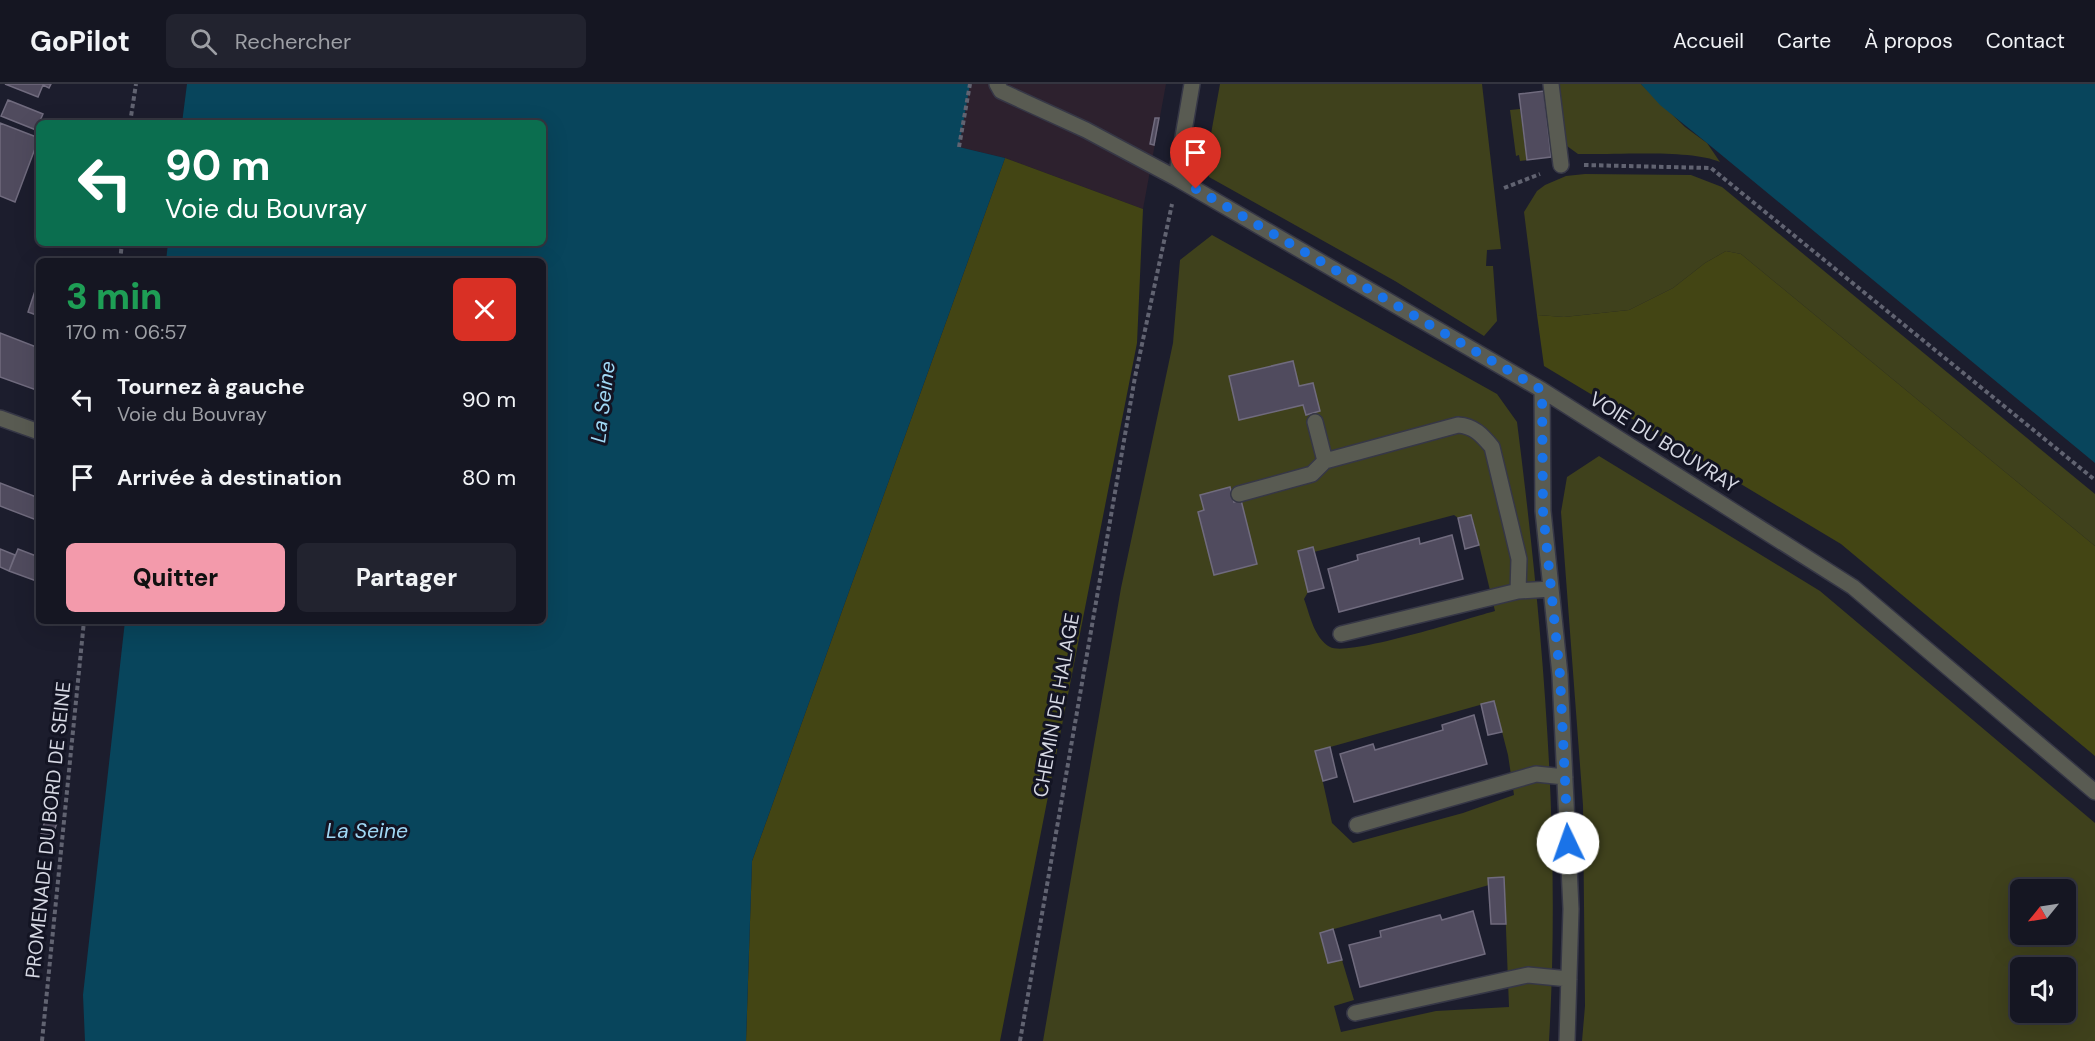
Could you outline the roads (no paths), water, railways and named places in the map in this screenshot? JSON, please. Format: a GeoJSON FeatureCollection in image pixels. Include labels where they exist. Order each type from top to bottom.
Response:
{"type":"FeatureCollection","features":[{"type":"Feature","properties":{"kind":"street","name":"VOIE DU BOUVRAY"},"geometry":{"type":"LineString","coordinates":[[997,84],[1001,91],[1086,130],[1176,178],[1542,390],[1853,587],[2095,792]]}},
{"type":"Feature","properties":{"kind":"street"},"geometry":{"type":"LineString","coordinates":[[1176,178],[1192,84]]}},
{"type":"Feature","properties":{"kind":"street"},"geometry":{"type":"LineString","coordinates":[[1551,84],[1562,165]]}},
{"type":"Feature","properties":{"kind":"street"},"geometry":{"type":"LineString","coordinates":[[1542,390],[1543,511],[1560,675],[1571,909],[1566,1041]]}},
{"type":"Feature","properties":{"kind":"street"},"geometry":{"type":"LineString","coordinates":[[0,418],[36,431]]}},
{"type":"Feature","properties":{"kind":"street"},"geometry":{"type":"LineString","coordinates":[[1315,422],[1325,461]]}},
{"type":"Feature","properties":{"kind":"street"},"geometry":{"type":"LineString","coordinates":[[1239,494],[1312,474],[1325,461],[1458,426],[1467,426],[1481,434],[1492,447],[1519,559],[1518,591]]}},
{"type":"Feature","properties":{"kind":"street"},"geometry":{"type":"LineString","coordinates":[[1341,634],[1518,591],[1551,589]]}},
{"type":"Feature","properties":{"kind":"street"},"geometry":{"type":"LineString","coordinates":[[1357,825],[1536,774],[1565,777]]}},
{"type":"Feature","properties":{"kind":"street"},"geometry":{"type":"LineString","coordinates":[[1355,1013],[1528,975],[1569,980]]}},
{"type":"Feature","properties":{"kind":"water","name":"La Seine"},"geometry":{"type":"Polygon","coordinates":[[[187,84],[970,84],[959,147],[1005,158],[752,861],[746,1041],[85,1041],[83,995],[125,624],[546,624],[546,258],[166,258],[168,246],[546,246],[546,120],[182,120],[187,84]]]}},
{"type":"Feature","properties":{"kind":"water"},"geometry":{"type":"Polygon","coordinates":[[[1641,84],[2095,84],[2095,463],[1660,105],[1641,84]]]}}]}
